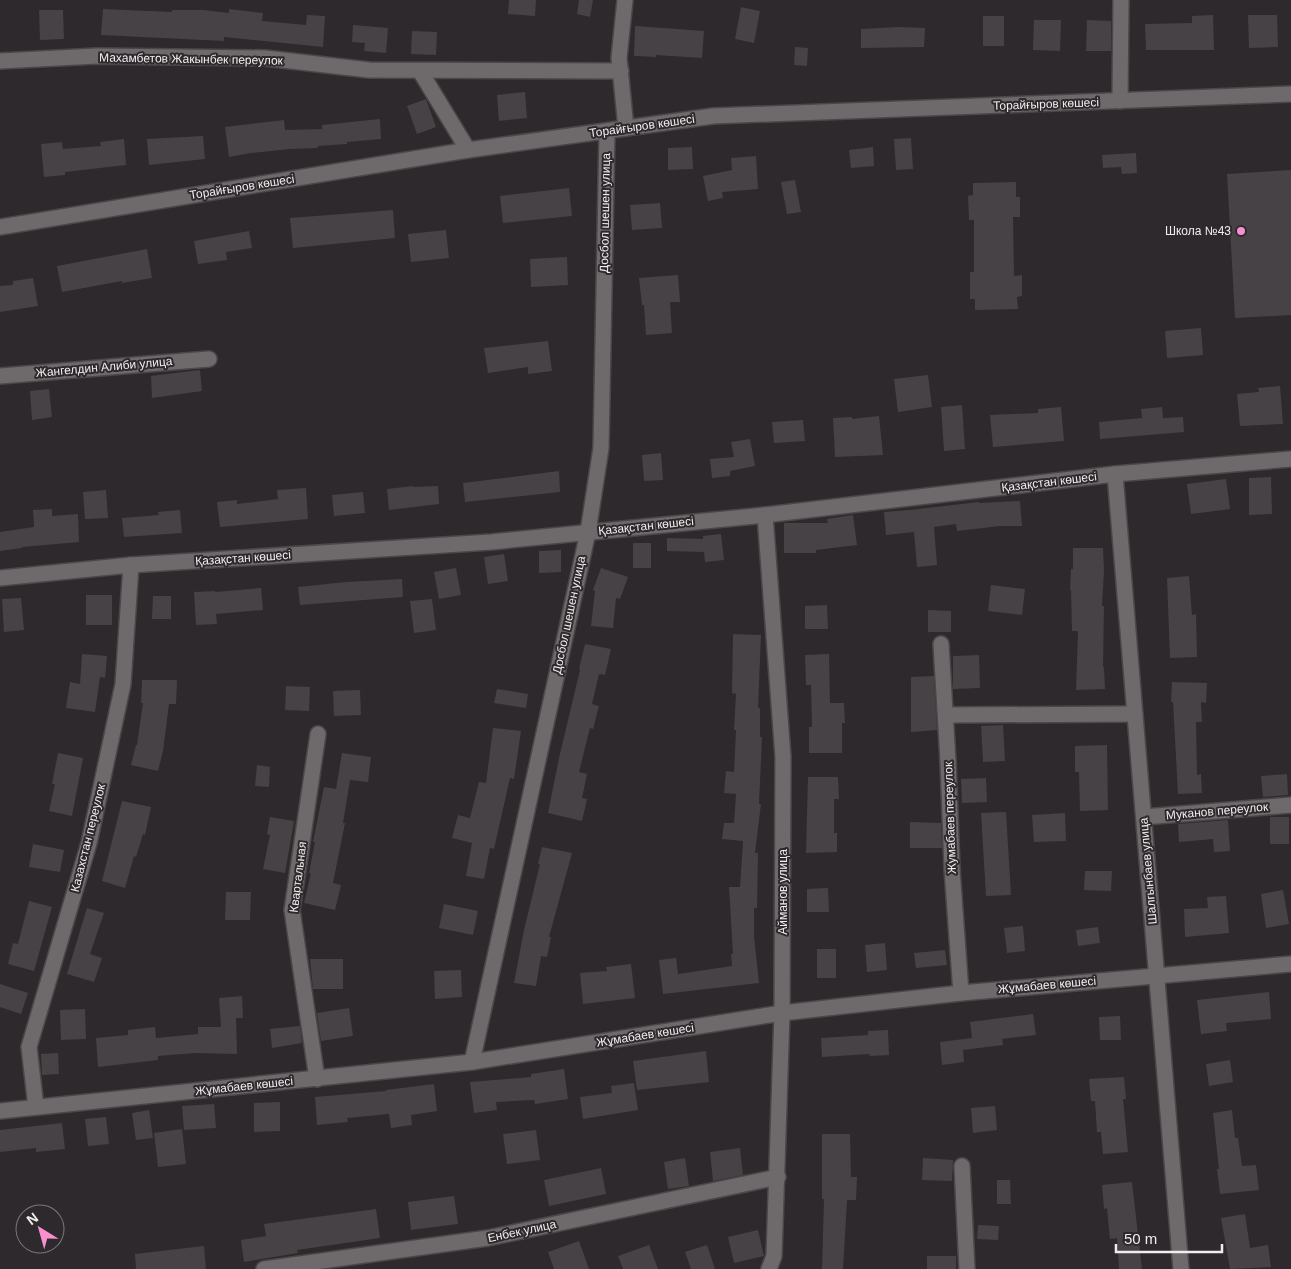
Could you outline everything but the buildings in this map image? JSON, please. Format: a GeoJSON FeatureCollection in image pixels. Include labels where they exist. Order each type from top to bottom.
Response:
{"type":"FeatureCollection","features":[{"type":"Feature","properties":{"kind":"street"},"geometry":{"type":"LineString","coordinates":[[625,0],[619,58],[626,128]]}},
{"type":"Feature","properties":{"kind":"street"},"geometry":{"type":"LineString","coordinates":[[1120,101],[1121,0]]}},
{"type":"Feature","properties":{"kind":"street","name":"Махамбетов Жакынбек переулок"},"geometry":{"type":"LineString","coordinates":[[0,61],[97,56],[255,58],[369,70],[621,71]]}},
{"type":"Feature","properties":{"kind":"street"},"geometry":{"type":"LineString","coordinates":[[420,71],[468,150]]}},
{"type":"Feature","properties":{"kind":"street","name":"Торайғыров көшесі"},"geometry":{"type":"LineString","coordinates":[[0,227],[468,150],[713,116],[1291,94]]}},
{"type":"Feature","properties":{"kind":"street","name":"Досбол шешен улица"},"geometry":{"type":"LineString","coordinates":[[472,1062],[588,532],[601,448],[607,131]]}},
{"type":"Feature","properties":{"kind":"street","name":"Жангелдин Алиби улица"},"geometry":{"type":"LineString","coordinates":[[0,376],[209,359]]}},
{"type":"Feature","properties":{"kind":"street","name":"Қазақстан көшесі"},"geometry":{"type":"LineString","coordinates":[[0,578],[131,565],[491,542],[765,515],[1115,474],[1291,459]]}},
{"type":"Feature","properties":{"kind":"street","name":"Шалгынбаев улица"},"geometry":{"type":"LineString","coordinates":[[1115,474],[1181,1269]]}},
{"type":"Feature","properties":{"kind":"street","name":"Айманов улица"},"geometry":{"type":"LineString","coordinates":[[765,515],[783,756],[782,1013],[778,1177],[774,1256],[769,1269]]}},
{"type":"Feature","properties":{"kind":"street","name":"Казахстан переулок"},"geometry":{"type":"LineString","coordinates":[[36,1107],[29,1047],[89,843],[123,684],[131,565]]}},
{"type":"Feature","properties":{"kind":"street","name":"Жумабаев переулок"},"geometry":{"type":"LineString","coordinates":[[941,644],[946,715],[952,869],[961,993]]}},
{"type":"Feature","properties":{"kind":"street"},"geometry":{"type":"LineString","coordinates":[[946,715],[1135,714]]}},
{"type":"Feature","properties":{"kind":"street","name":"Квартальная"},"geometry":{"type":"LineString","coordinates":[[317,1079],[292,910],[318,734]]}},
{"type":"Feature","properties":{"kind":"street","name":"Муканов переулок"},"geometry":{"type":"LineString","coordinates":[[1144,817],[1291,805]]}},
{"type":"Feature","properties":{"kind":"street","name":"Жұмабаев көшесі"},"geometry":{"type":"LineString","coordinates":[[0,1111],[472,1062],[782,1013],[961,993],[1291,964]]}},
{"type":"Feature","properties":{"kind":"street"},"geometry":{"type":"LineString","coordinates":[[962,1166],[967,1269]]}},
{"type":"Feature","properties":{"kind":"street","name":"Енбек улица"},"geometry":{"type":"LineString","coordinates":[[264,1269],[488,1238],[778,1177]]}},
{"type":"Feature","properties":{"kind":"place","name":"Школа №43"},"geometry":{"type":"Point","coordinates":[1241,231]}}]}
